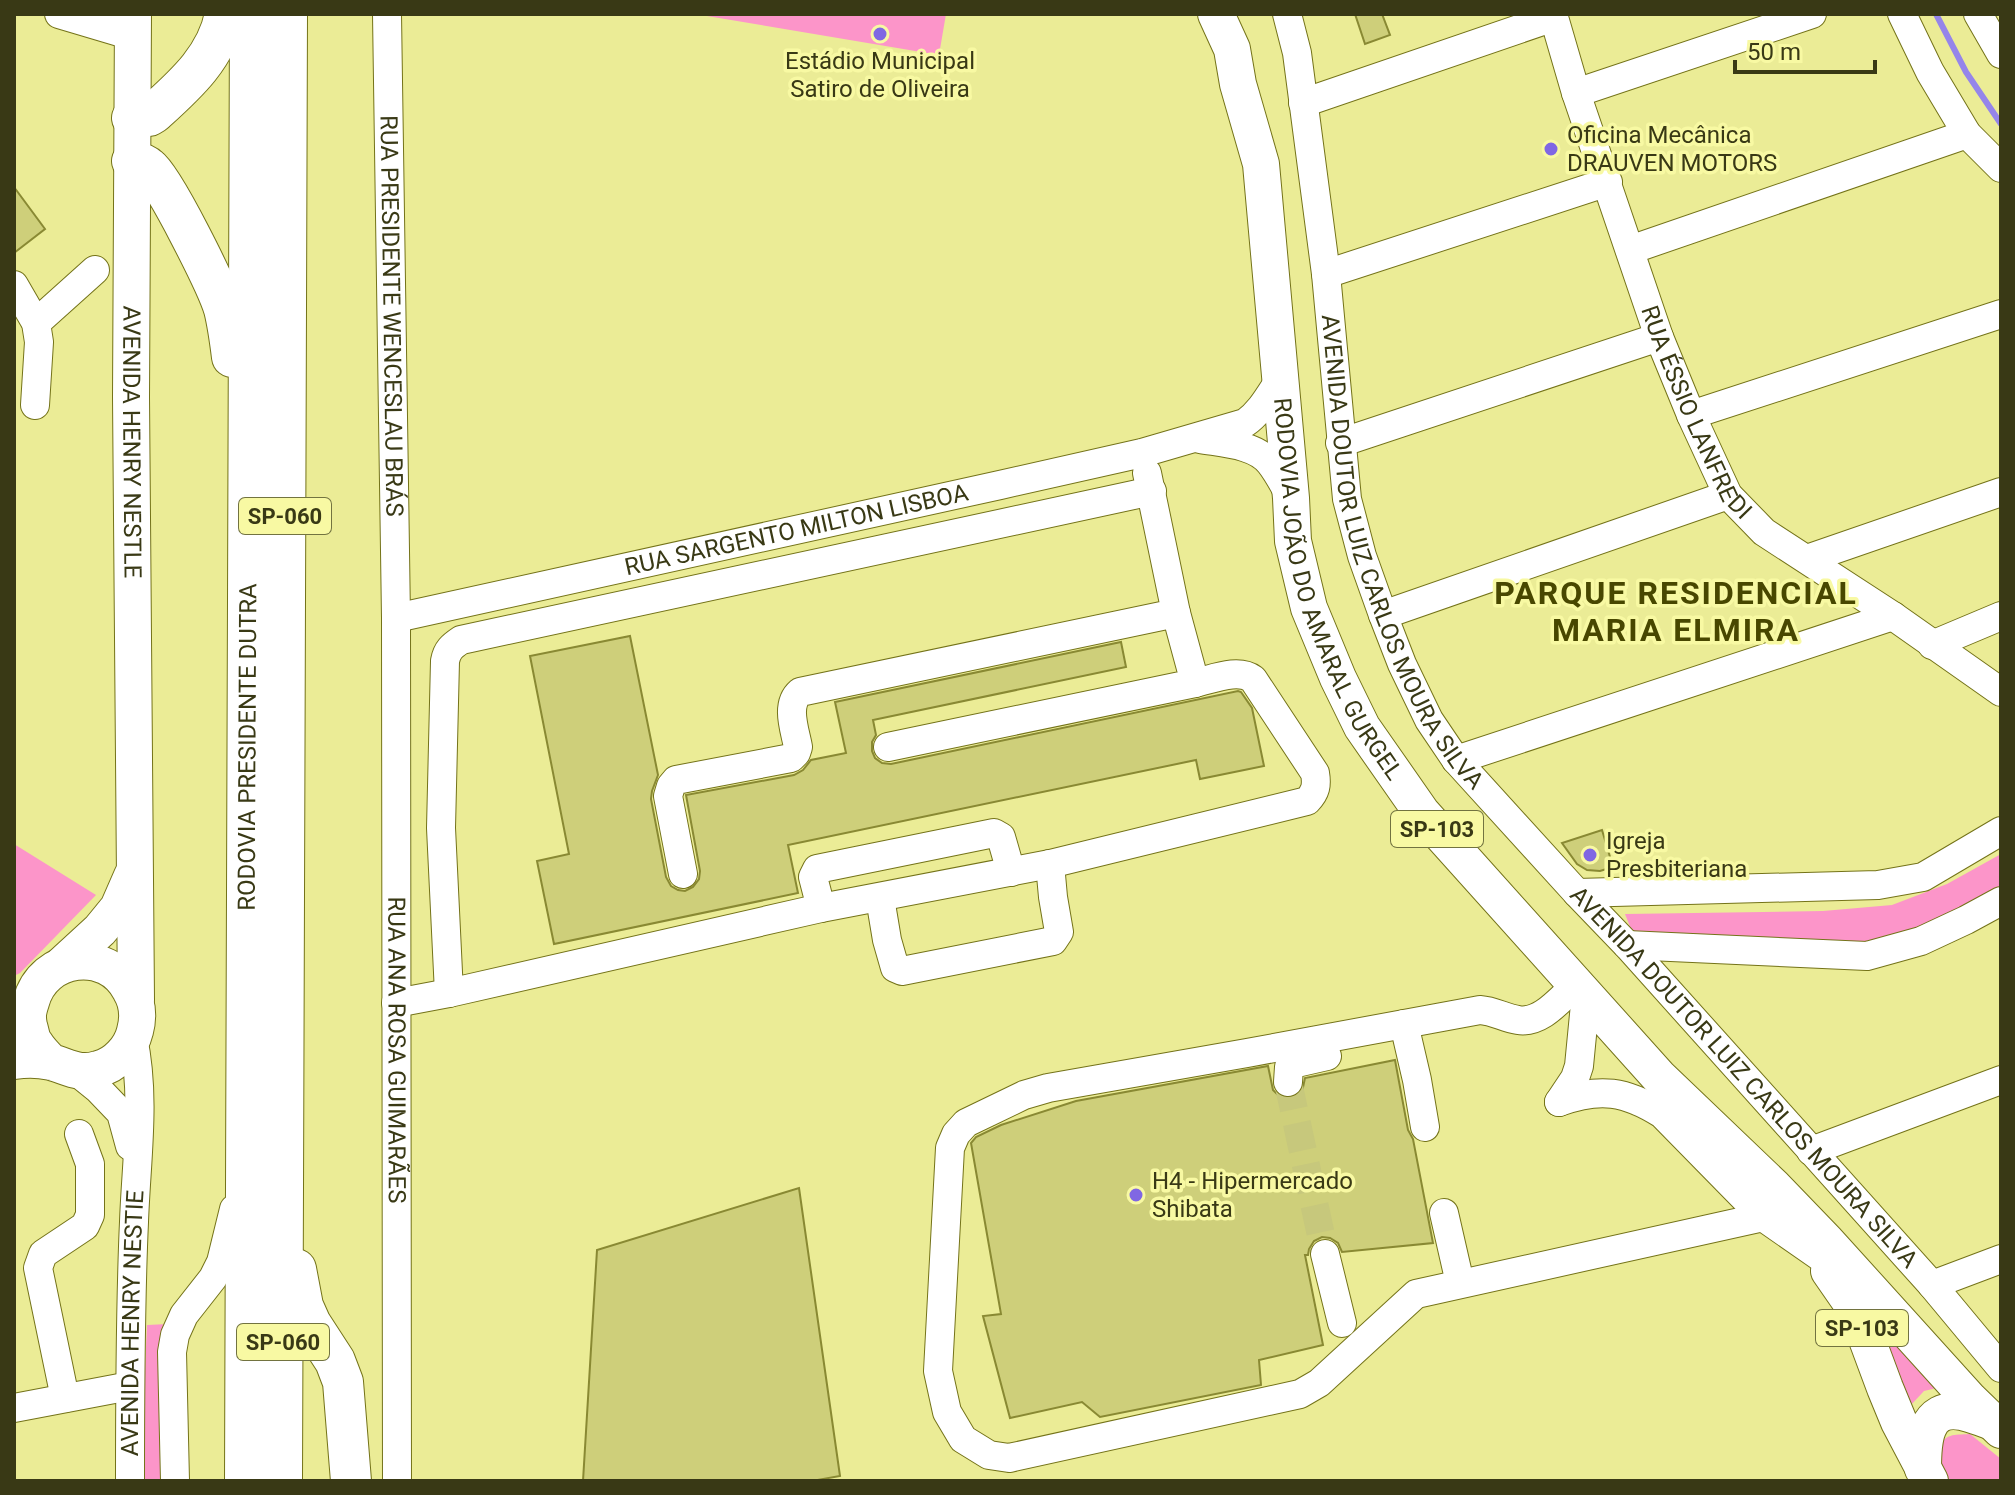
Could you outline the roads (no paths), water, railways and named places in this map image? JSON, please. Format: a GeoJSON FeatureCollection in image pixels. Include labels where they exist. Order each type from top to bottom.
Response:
{"type":"FeatureCollection","features":[{"type":"Feature","properties":{"kind":"highway"},"geometry":{"type":"LineString","coordinates":[[132,118],[154,113],[191,79],[214,46],[225,14]]}},
{"type":"Feature","properties":{"kind":"highway","name":"RODOVIA PRESIDENTE DUTRA"},"geometry":{"type":"LineString","coordinates":[[245,1481],[250,14]]}},
{"type":"Feature","properties":{"kind":"highway","name":"RODOVIA PRESIDENTE DUTRA"},"geometry":{"type":"LineString","coordinates":[[282,1481],[287,14]]}},
{"type":"Feature","properties":{"kind":"highway"},"geometry":{"type":"LineString","coordinates":[[132,161],[149,167],[169,197],[223,306],[250,464]]}},
{"type":"Feature","properties":{"kind":"highway"},"geometry":{"type":"LineString","coordinates":[[283,1202],[303,1306],[335,1361],[343,1382],[351,1481]]}},
{"type":"Feature","properties":{"kind":"main road","name":"RODOVIA JOÃO DO AMARAL GURGEL"},"geometry":{"type":"LineString","coordinates":[[1194,14],[1238,84]]}},
{"type":"Feature","properties":{"kind":"main road","name":"RODOVIA JOÃO DO AMARAL GURGEL"},"geometry":{"type":"LineString","coordinates":[[1221,20],[1232,49],[1238,84],[1261,164],[1293,541],[1309,608],[1338,678],[1362,727],[1422,813],[1819,1256],[1856,1310],[1885,1388],[1925,1477]]}},
{"type":"Feature","properties":{"kind":"main road","name":"AVENIDA HENRY NESTLE"},"geometry":{"type":"LineString","coordinates":[[133,25],[131,397],[136,1000]]}},
{"type":"Feature","properties":{"kind":"main road"},"geometry":{"type":"LineString","coordinates":[[64,1067],[33,1042],[24,1000],[46,975],[63,964],[100,930],[118,908],[134,871]]}},
{"type":"Feature","properties":{"kind":"main road"},"geometry":{"type":"LineString","coordinates":[[14,1061],[27,1059],[64,1067],[100,1069],[120,1058],[133,1038],[138,1019],[136,1000],[125,980],[107,966],[85,961],[63,964]]}},
{"type":"Feature","properties":{"kind":"main road","name":"RODOVIA JOÃO DO AMARAL GURGEL"},"geometry":{"type":"LineString","coordinates":[[1768,1202],[1847,1263],[1997,1426]]}},
{"type":"Feature","properties":{"kind":"main road","name":"SP-103"},"geometry":{"type":"LineString","coordinates":[[1925,1477],[1923,1440],[1929,1425],[1937,1417],[1948,1411],[1962,1412],[1997,1426]]}},
{"type":"Feature","properties":{"kind":"street"},"geometry":{"type":"LineString","coordinates":[[59,14],[133,25]]}},
{"type":"Feature","properties":{"kind":"street","name":"RUA PRESIDENTE WENCESLAU BRÁS"},"geometry":{"type":"LineString","coordinates":[[387,14],[396,618]]}},
{"type":"Feature","properties":{"kind":"street","name":"AVENIDA DOUTOR LUIZ CARLOS MOURA SILVA"},"geometry":{"type":"LineString","coordinates":[[1287,14],[1297,53],[1326,274],[1347,499],[1362,556],[1383,615],[1429,720],[1456,760],[1627,945],[1932,1285],[2001,1368]]}},
{"type":"Feature","properties":{"kind":"street"},"geometry":{"type":"LineString","coordinates":[[1576,93],[1812,14]]}},
{"type":"Feature","properties":{"kind":"street"},"geometry":{"type":"LineString","coordinates":[[1902,14],[1930,72],[1967,134],[2001,168]]}},
{"type":"Feature","properties":{"kind":"street"},"geometry":{"type":"LineString","coordinates":[[1978,14],[2001,54]]}},
{"type":"Feature","properties":{"kind":"street"},"geometry":{"type":"LineString","coordinates":[[1303,103],[1553,16]]}},
{"type":"Feature","properties":{"kind":"street","name":"RUA ÉSSIO LANFREDI"},"geometry":{"type":"LineString","coordinates":[[1553,16],[1659,337],[1728,495],[1764,532],[1893,616],[2001,692]]}},
{"type":"Feature","properties":{"kind":"street"},"geometry":{"type":"LineString","coordinates":[[1630,250],[1967,134]]}},
{"type":"Feature","properties":{"kind":"street"},"geometry":{"type":"LineString","coordinates":[[1326,274],[1608,182]]}},
{"type":"Feature","properties":{"kind":"street"},"geometry":{"type":"LineString","coordinates":[[36,323],[95,270]]}},
{"type":"Feature","properties":{"kind":"street"},"geometry":{"type":"LineString","coordinates":[[14,285],[36,323],[39,342],[35,405]]}},
{"type":"Feature","properties":{"kind":"street"},"geometry":{"type":"LineString","coordinates":[[1691,415],[2001,314]]}},
{"type":"Feature","properties":{"kind":"street"},"geometry":{"type":"LineString","coordinates":[[1340,443],[1659,337]]}},
{"type":"Feature","properties":{"kind":"street","name":"RUA SARGENTO MILTON LISBOA"},"geometry":{"type":"LineString","coordinates":[[396,618],[1142,453],[1245,423],[1255,416],[1281,378]]}},
{"type":"Feature","properties":{"kind":"street"},"geometry":{"type":"LineString","coordinates":[[1195,438],[1249,449],[1261,455],[1270,463],[1291,498]]}},
{"type":"Feature","properties":{"kind":"street"},"geometry":{"type":"LineString","coordinates":[[1142,453],[1176,613],[1195,683]]}},
{"type":"Feature","properties":{"kind":"street"},"geometry":{"type":"LineString","coordinates":[[449,993],[441,828],[445,661],[452,645],[491,633],[1152,491]]}},
{"type":"Feature","properties":{"kind":"street"},"geometry":{"type":"LineString","coordinates":[[1807,559],[2001,492]]}},
{"type":"Feature","properties":{"kind":"street"},"geometry":{"type":"LineString","coordinates":[[1383,615],[1728,495]]}},
{"type":"Feature","properties":{"kind":"street"},"geometry":{"type":"LineString","coordinates":[[683,874],[668,796],[671,786],[676,780],[791,758],[798,747],[791,705],[800,692],[1176,613]]}},
{"type":"Feature","properties":{"kind":"street"},"geometry":{"type":"LineString","coordinates":[[1456,760],[1893,616]]}},
{"type":"Feature","properties":{"kind":"street"},"geometry":{"type":"LineString","coordinates":[[1932,645],[2001,616]]}},
{"type":"Feature","properties":{"kind":"street","name":"RUA ANA ROSA GUIMARÃES"},"geometry":{"type":"LineString","coordinates":[[396,618],[397,1481]]}},
{"type":"Feature","properties":{"kind":"street"},"geometry":{"type":"LineString","coordinates":[[396,1003],[821,908],[1050,864],[1307,801],[1314,793],[1316,784],[1315,773],[1247,674],[888,747]]}},
{"type":"Feature","properties":{"kind":"street"},"geometry":{"type":"LineString","coordinates":[[1577,893],[1878,885],[1923,877],[2001,831]]}},
{"type":"Feature","properties":{"kind":"street"},"geometry":{"type":"LineString","coordinates":[[821,908],[813,877],[817,869],[994,833],[1001,837],[1011,872]]}},
{"type":"Feature","properties":{"kind":"street"},"geometry":{"type":"LineString","coordinates":[[880,898],[895,968],[902,971],[1053,941],[1059,932],[1050,864]]}},
{"type":"Feature","properties":{"kind":"street"},"geometry":{"type":"LineString","coordinates":[[1627,945],[1867,956],[1921,941],[2001,901]]}},
{"type":"Feature","properties":{"kind":"street"},"geometry":{"type":"LineString","coordinates":[[1288,1082],[1292,1064],[1480,1010],[1518,1020],[1539,1017],[1581,989]]}},
{"type":"Feature","properties":{"kind":"street"},"geometry":{"type":"LineString","coordinates":[[1581,989],[1579,1066],[1559,1102],[1581,1093],[1626,1095],[1645,1103],[1768,1202]]}},
{"type":"Feature","properties":{"kind":"street"},"geometry":{"type":"LineString","coordinates":[[1470,1026],[1405,1030],[1048,1088],[1024,1095],[966,1123],[956,1134],[950,1148],[938,1371],[947,1412],[963,1439],[989,1455],[1009,1458],[1300,1394],[1319,1383],[1416,1294],[1768,1202]]}},
{"type":"Feature","properties":{"kind":"street"},"geometry":{"type":"LineString","coordinates":[[1405,1030],[1425,1127]]}},
{"type":"Feature","properties":{"kind":"street","name":"AVENIDA HENRY NESTIE"},"geometry":{"type":"LineString","coordinates":[[130,1481],[131,1285],[139,1131],[138,1061],[133,1038]]}},
{"type":"Feature","properties":{"kind":"street"},"geometry":{"type":"LineString","coordinates":[[64,1067],[98,1089],[121,1113],[136,1166]]}},
{"type":"Feature","properties":{"kind":"street"},"geometry":{"type":"LineString","coordinates":[[1811,1151],[2001,1080]]}},
{"type":"Feature","properties":{"kind":"street"},"geometry":{"type":"LineString","coordinates":[[65,1398],[38,1268],[43,1254],[85,1226],[90,1215],[90,1164],[79,1134]]}},
{"type":"Feature","properties":{"kind":"street"},"geometry":{"type":"LineString","coordinates":[[175,1481],[172,1366],[175,1335],[184,1315],[213,1278],[221,1262],[244,1165]]}},
{"type":"Feature","properties":{"kind":"street"},"geometry":{"type":"LineString","coordinates":[[1444,1213],[1460,1283]]}},
{"type":"Feature","properties":{"kind":"street"},"geometry":{"type":"LineString","coordinates":[[1325,1254],[1342,1323]]}},
{"type":"Feature","properties":{"kind":"street"},"geometry":{"type":"LineString","coordinates":[[1932,1285],[2001,1259]]}},
{"type":"Feature","properties":{"kind":"street"},"geometry":{"type":"LineString","coordinates":[[14,1408],[130,1386]]}},
{"type":"Feature","properties":{"kind":"waterway"},"geometry":{"type":"LineString","coordinates":[[1936,14],[1966,72],[2001,124]]}},
{"type":"Feature","properties":{"kind":"tunnel"},"geometry":{"type":"LineString","coordinates":[[1288,1082],[1325,1254]]}},
{"type":"Feature","properties":{"kind":"place","name":"Estádio Municipal Satiro de Oliveira"},"geometry":{"type":"Point","coordinates":[880,34]}},
{"type":"Feature","properties":{"kind":"place","name":"Oficina Mecânica DRAUVEN MOTORS"},"geometry":{"type":"Point","coordinates":[1551,149]}},
{"type":"Feature","properties":{"kind":"place","name":"Igreja Presbiteriana"},"geometry":{"type":"Point","coordinates":[1590,855]}},
{"type":"Feature","properties":{"kind":"place","name":"H4 - Hipermercado Shibata"},"geometry":{"type":"Point","coordinates":[1136,1195]}},
{"type":"Feature","properties":{"kind":"district","name":"PARQUE RESIDENCIAL MARIA ELMIRA"},"geometry":{"type":"Point","coordinates":[1676,612]}}]}
